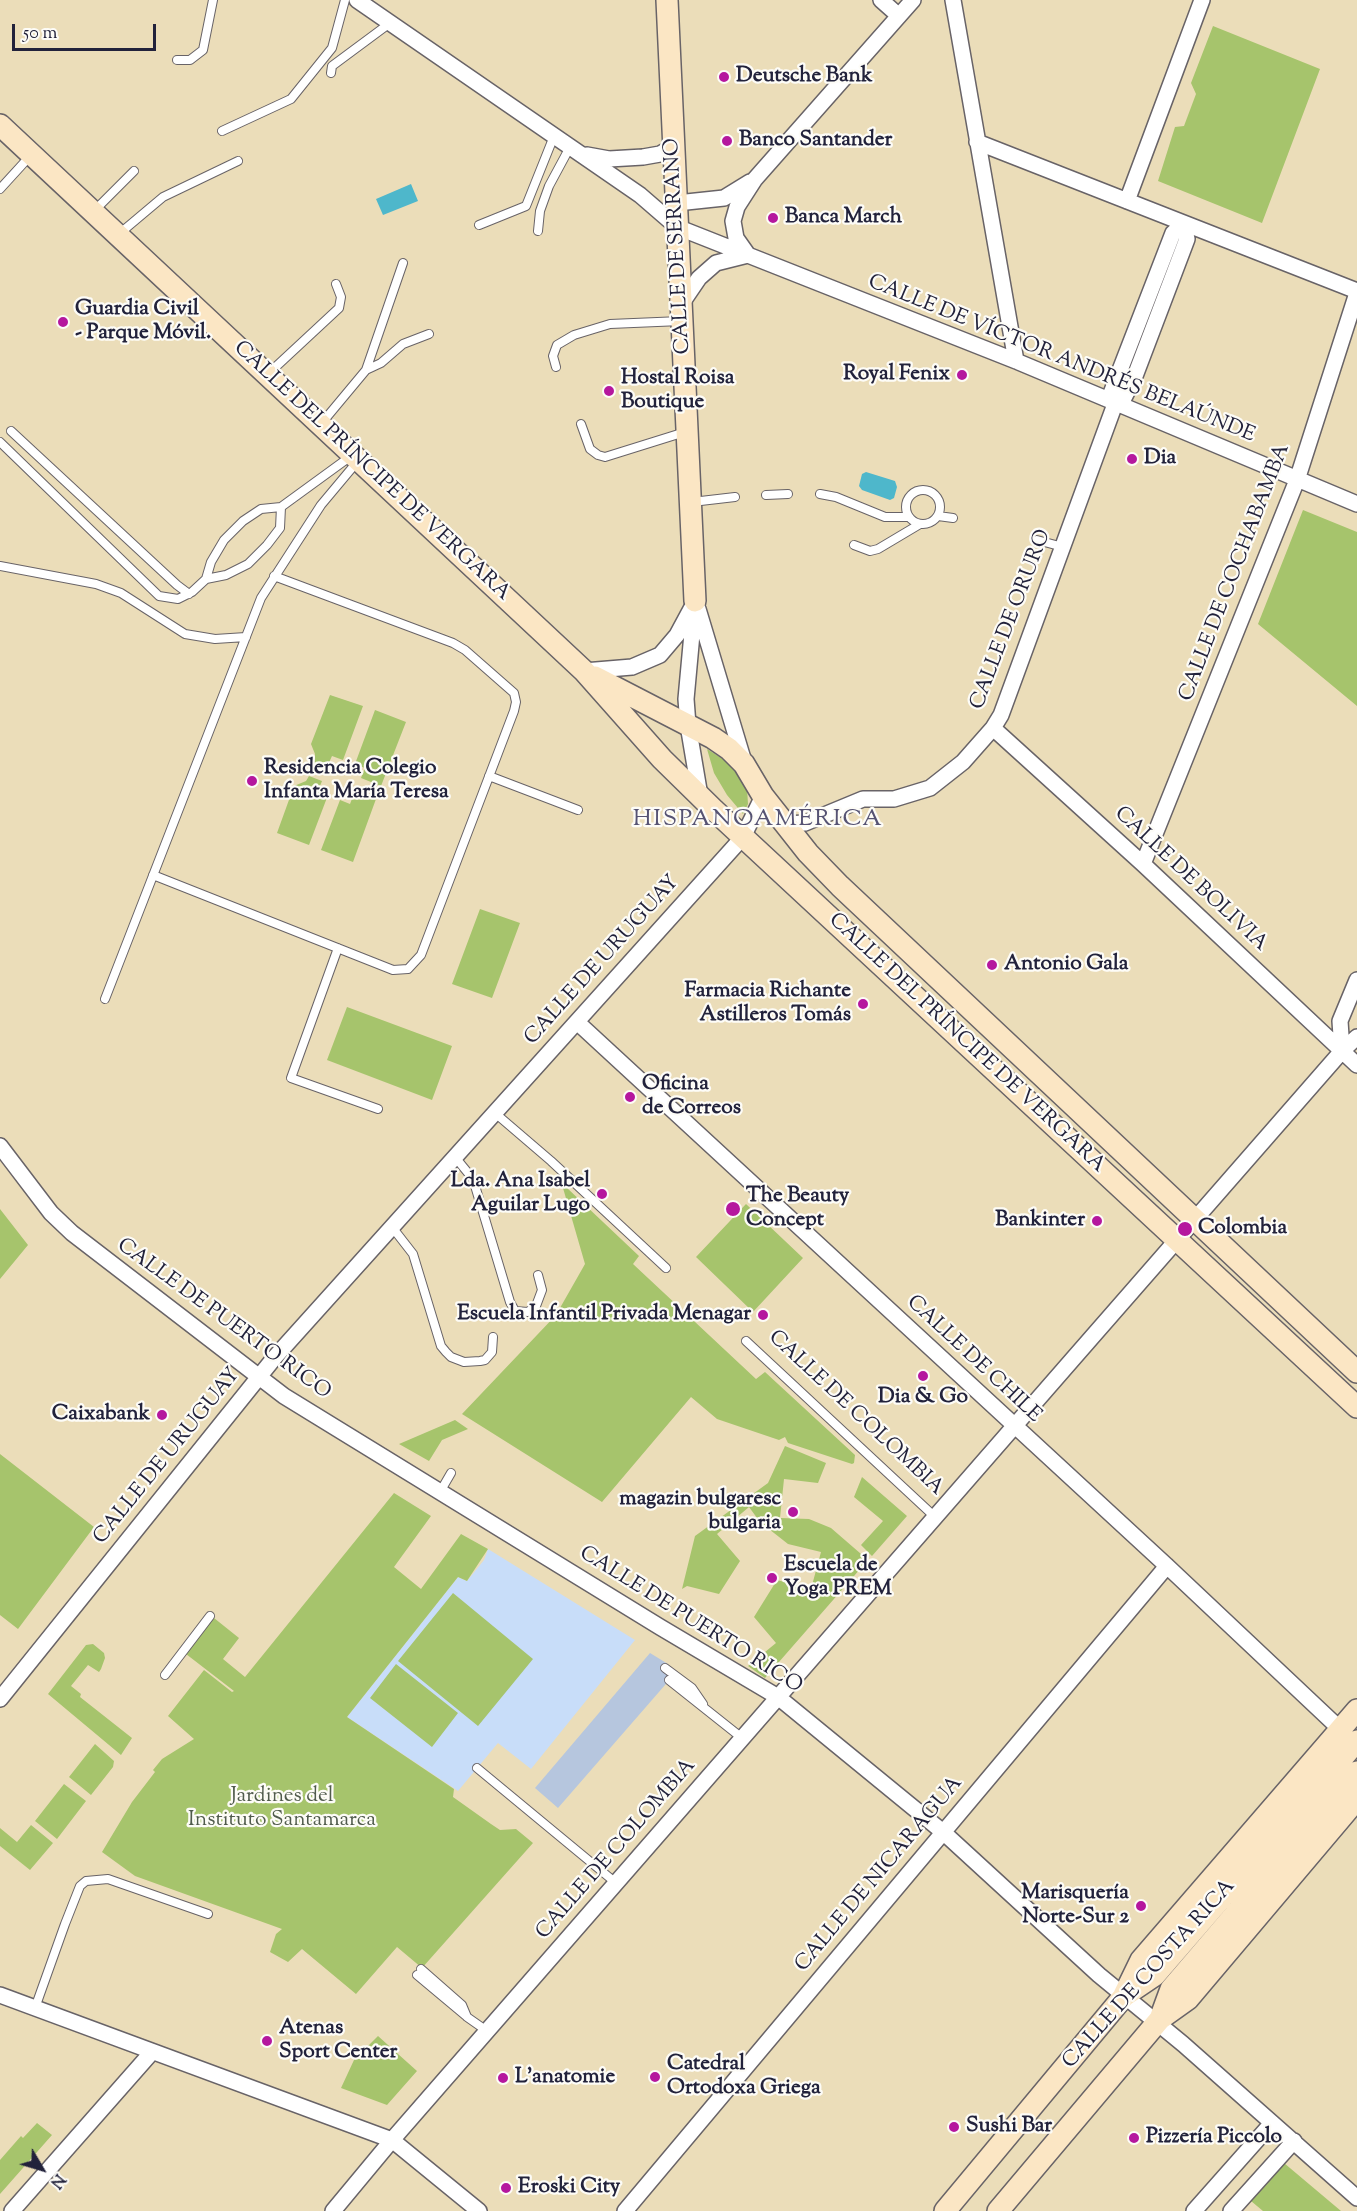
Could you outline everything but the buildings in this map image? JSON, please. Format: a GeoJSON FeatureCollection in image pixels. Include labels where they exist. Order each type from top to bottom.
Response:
{"type":"FeatureCollection","features":[{"type":"Feature","properties":{"kind":"main road","name":"CALLE DE SERRANO"},"geometry":{"type":"LineString","coordinates":[[667,0],[695,601]]}},
{"type":"Feature","properties":{"kind":"main road","name":"CALLE DEL PRÍNCIPE DE VERGARA"},"geometry":{"type":"LineString","coordinates":[[1,128],[32,154],[584,671],[662,759],[743,837],[1357,1407]]}},
{"type":"Feature","properties":{"kind":"main road","name":"CALLE DEL PRÍNCIPE DE VERGARA"},"geometry":{"type":"LineString","coordinates":[[584,671],[713,738],[744,764],[763,796],[808,853],[860,906],[1357,1372]]}},
{"type":"Feature","properties":{"kind":"main road","name":"CALLE DE COSTA RICA"},"geometry":{"type":"LineString","coordinates":[[945,2211],[1124,1996],[1155,1975],[1349,1735],[1357,1710]]}},
{"type":"Feature","properties":{"kind":"main road","name":"CALLE DE COSTA RICA"},"geometry":{"type":"LineString","coordinates":[[998,2211],[1158,2021],[1171,1989],[1357,1772]]}},
{"type":"Feature","properties":{"kind":"main road"},"geometry":{"type":"LineString","coordinates":[[1158,2021],[1188,1999],[1357,1798]]}},
{"type":"Feature","properties":{"kind":"street"},"geometry":{"type":"LineString","coordinates":[[880,0],[899,16]]}},
{"type":"Feature","properties":{"kind":"street"},"geometry":{"type":"LineString","coordinates":[[683,312],[699,278],[716,263],[748,255],[736,238],[733,221],[737,207],[755,179],[913,0]]}},
{"type":"Feature","properties":{"kind":"street"},"geometry":{"type":"LineString","coordinates":[[953,0],[1016,361]]}},
{"type":"Feature","properties":{"kind":"street"},"geometry":{"type":"LineString","coordinates":[[1127,201],[1202,0]]}},
{"type":"Feature","properties":{"kind":"street","name":"CALLE DE VÍCTOR ANDRÉS BELAÚNDE"},"geometry":{"type":"LineString","coordinates":[[365,3],[390,23],[640,195],[677,227],[1016,361],[1357,504]]}},
{"type":"Feature","properties":{"kind":"street"},"geometry":{"type":"LineString","coordinates":[[977,142],[1357,292]]}},
{"type":"Feature","properties":{"kind":"street"},"geometry":{"type":"LineString","coordinates":[[574,150],[609,159],[660,154],[674,146]]}},
{"type":"Feature","properties":{"kind":"street"},"geometry":{"type":"LineString","coordinates":[[677,203],[724,198],[755,179]]}},
{"type":"Feature","properties":{"kind":"street","name":"CALLE DE ORURO"},"geometry":{"type":"LineString","coordinates":[[785,824],[805,823],[863,799],[894,799],[930,788],[963,762],[993,728],[1001,715],[1115,404],[1124,398],[1135,376],[1184,247],[1187,239],[1184,224]]}},
{"type":"Feature","properties":{"kind":"street","name":"CALLE DE COCHABAMBA"},"geometry":{"type":"LineString","coordinates":[[1143,864],[1297,480],[1357,292]]}},
{"type":"Feature","properties":{"kind":"street"},"geometry":{"type":"LineString","coordinates":[[584,671],[632,667],[660,655],[677,635],[695,601]]}},
{"type":"Feature","properties":{"kind":"street"},"geometry":{"type":"LineString","coordinates":[[695,601],[686,699],[700,796]]}},
{"type":"Feature","properties":{"kind":"street"},"geometry":{"type":"LineString","coordinates":[[695,601],[744,764]]}},
{"type":"Feature","properties":{"kind":"street","name":"CALLE DE BOLIVIA"},"geometry":{"type":"LineString","coordinates":[[993,728],[1143,864],[1357,1065]]}},
{"type":"Feature","properties":{"kind":"street","name":"CALLE DE URUGUAY"},"geometry":{"type":"LineString","coordinates":[[0,1699],[258,1377],[743,837],[763,796]]}},
{"type":"Feature","properties":{"kind":"street"},"geometry":{"type":"LineString","coordinates":[[1342,1051],[1340,1022],[1357,980]]}},
{"type":"Feature","properties":{"kind":"street","name":"CALLE DE CHILE"},"geometry":{"type":"LineString","coordinates":[[577,1022],[1349,1735]]}},
{"type":"Feature","properties":{"kind":"street","name":"CALLE DE COLOMBIA"},"geometry":{"type":"LineString","coordinates":[[333,2211],[392,2140],[1177,1239],[1342,1051],[1357,1037]]}},
{"type":"Feature","properties":{"kind":"street","name":"CALLE DE PUERTO RICO"},"geometry":{"type":"LineString","coordinates":[[0,1146],[51,1213],[72,1233],[284,1396],[778,1697],[944,1833],[1099,1975],[1158,2021],[1357,2198]]}},
{"type":"Feature","properties":{"kind":"street","name":"CALLE DE NICARAGUA"},"geometry":{"type":"LineString","coordinates":[[626,2211],[1167,1566]]}},
{"type":"Feature","properties":{"kind":"street"},"geometry":{"type":"LineString","coordinates":[[0,1995],[392,2140],[478,2211]]}},
{"type":"Feature","properties":{"kind":"street"},"geometry":{"type":"LineString","coordinates":[[12,2211],[152,2052]]}},
{"type":"Feature","properties":{"kind":"street"},"geometry":{"type":"LineString","coordinates":[[1194,2211],[1272,2123]]}},
{"type":"Feature","properties":{"kind":"street"},"geometry":{"type":"LineString","coordinates":[[1231,2211],[1294,2141]]}},
{"type":"Feature","properties":{"kind":"lane"},"geometry":{"type":"LineString","coordinates":[[177,60],[190,60],[203,50],[213,0]]}},
{"type":"Feature","properties":{"kind":"lane"},"geometry":{"type":"LineString","coordinates":[[222,131],[291,99],[332,48],[345,0]]}},
{"type":"Feature","properties":{"kind":"lane"},"geometry":{"type":"LineString","coordinates":[[331,74],[332,66],[390,23]]}},
{"type":"Feature","properties":{"kind":"lane"},"geometry":{"type":"LineString","coordinates":[[479,225],[526,206],[554,136]]}},
{"type":"Feature","properties":{"kind":"lane"},"geometry":{"type":"LineString","coordinates":[[538,231],[540,211],[549,186],[574,150]]}},
{"type":"Feature","properties":{"kind":"lane"},"geometry":{"type":"LineString","coordinates":[[0,189],[32,154]]}},
{"type":"Feature","properties":{"kind":"lane"},"geometry":{"type":"LineString","coordinates":[[118,235],[164,197],[238,161]]}},
{"type":"Feature","properties":{"kind":"lane"},"geometry":{"type":"LineString","coordinates":[[93,212],[134,171]]}},
{"type":"Feature","properties":{"kind":"lane"},"geometry":{"type":"LineString","coordinates":[[320,425],[366,370],[403,263]]}},
{"type":"Feature","properties":{"kind":"lane"},"geometry":{"type":"LineString","coordinates":[[267,375],[339,308],[341,297],[336,284]]}},
{"type":"Feature","properties":{"kind":"lane"},"geometry":{"type":"LineString","coordinates":[[556,367],[553,356],[557,345],[574,335],[610,324],[683,312]]}},
{"type":"Feature","properties":{"kind":"lane"},"geometry":{"type":"LineString","coordinates":[[366,370],[381,363],[403,344],[429,334]]}},
{"type":"Feature","properties":{"kind":"lane"},"geometry":{"type":"LineString","coordinates":[[580,424],[590,449],[604,457],[687,431]]}},
{"type":"Feature","properties":{"kind":"lane"},"geometry":{"type":"LineString","coordinates":[[11,431],[189,594]]}},
{"type":"Feature","properties":{"kind":"lane"},"geometry":{"type":"LineString","coordinates":[[0,442],[159,596],[178,599],[189,594],[206,579],[211,562],[224,540],[243,521],[261,509],[281,507],[355,458]]}},
{"type":"Feature","properties":{"kind":"lane"},"geometry":{"type":"LineString","coordinates":[[105,999],[261,598],[321,505],[355,458]]}},
{"type":"Feature","properties":{"kind":"lane"},"geometry":{"type":"LineString","coordinates":[[854,545],[870,550],[878,549],[920,524],[927,524],[938,516],[940,509],[937,497],[925,490],[919,490],[908,498],[906,505],[909,517]]}},
{"type":"Feature","properties":{"kind":"lane"},"geometry":{"type":"LineString","coordinates":[[766,495],[788,494]]}},
{"type":"Feature","properties":{"kind":"lane"},"geometry":{"type":"LineString","coordinates":[[820,494],[885,517],[909,517],[920,524]]}},
{"type":"Feature","properties":{"kind":"lane"},"geometry":{"type":"LineString","coordinates":[[691,502],[735,497]]}},
{"type":"Feature","properties":{"kind":"lane"},"geometry":{"type":"LineString","coordinates":[[206,579],[226,576],[248,564],[280,528],[281,507]]}},
{"type":"Feature","properties":{"kind":"lane"},"geometry":{"type":"LineString","coordinates":[[938,516],[953,518]]}},
{"type":"Feature","properties":{"kind":"lane"},"geometry":{"type":"LineString","coordinates":[[1037,540],[1063,547]]}},
{"type":"Feature","properties":{"kind":"lane"},"geometry":{"type":"LineString","coordinates":[[1,569],[96,584],[121,593],[184,634],[215,639],[246,637]]}},
{"type":"Feature","properties":{"kind":"lane"},"geometry":{"type":"LineString","coordinates":[[153,875],[393,970],[408,969],[421,955],[514,711],[516,702],[514,693],[465,650],[453,643],[274,576]]}},
{"type":"Feature","properties":{"kind":"lane"},"geometry":{"type":"LineString","coordinates":[[489,776],[578,810]]}},
{"type":"Feature","properties":{"kind":"lane"},"geometry":{"type":"LineString","coordinates":[[338,948],[291,1078],[378,1109]]}},
{"type":"Feature","properties":{"kind":"lane"},"geometry":{"type":"LineString","coordinates":[[495,1113],[551,1161],[666,1268]]}},
{"type":"Feature","properties":{"kind":"lane"},"geometry":{"type":"LineString","coordinates":[[455,1157],[473,1179],[510,1302],[515,1311],[528,1312],[537,1306],[542,1290],[538,1275]]}},
{"type":"Feature","properties":{"kind":"lane"},"geometry":{"type":"LineString","coordinates":[[392,1227],[413,1254],[441,1346],[446,1352],[451,1357],[464,1362],[484,1360],[492,1352],[493,1337]]}},
{"type":"Feature","properties":{"kind":"lane","name":"CALLE DE COLOMBIA"},"geometry":{"type":"LineString","coordinates":[[746,1341],[935,1517]]}},
{"type":"Feature","properties":{"kind":"lane"},"geometry":{"type":"LineString","coordinates":[[440,1492],[452,1473]]}},
{"type":"Feature","properties":{"kind":"lane"},"geometry":{"type":"LineString","coordinates":[[165,1675],[210,1616]]}},
{"type":"Feature","properties":{"kind":"lane"},"geometry":{"type":"LineString","coordinates":[[665,1668],[692,1688],[707,1711]]}},
{"type":"Feature","properties":{"kind":"lane"},"geometry":{"type":"LineString","coordinates":[[669,1680],[742,1738]]}},
{"type":"Feature","properties":{"kind":"lane"},"geometry":{"type":"LineString","coordinates":[[477,1768],[616,1883]]}},
{"type":"Feature","properties":{"kind":"lane"},"geometry":{"type":"LineString","coordinates":[[35,2008],[80,1886],[86,1881],[108,1879],[208,1914]]}},
{"type":"Feature","properties":{"kind":"lane"},"geometry":{"type":"LineString","coordinates":[[419,1972],[462,2005],[467,2017],[487,2031]]}},
{"type":"Feature","properties":{"kind":"shaded area"},"geometry":{"type":"Polygon","coordinates":[[[488,1549],[635,1640],[531,1769],[498,1743],[458,1791],[347,1717],[458,1577],[467,1581],[484,1560],[488,1549]]]}},
{"type":"Feature","properties":{"kind":"shaded area"},"geometry":{"type":"Polygon","coordinates":[[[650,1653],[668,1664],[663,1671],[672,1677],[558,1808],[535,1788],[650,1653]]]}},
{"type":"Feature","properties":{"kind":"green space"},"geometry":{"type":"Polygon","coordinates":[[[1213,26],[1320,69],[1262,223],[1158,181],[1175,127],[1184,126],[1196,94],[1191,83],[1213,26]]]}},
{"type":"Feature","properties":{"kind":"green space"},"geometry":{"type":"Polygon","coordinates":[[[1303,510],[1357,532],[1357,706],[1258,624],[1303,510]]]}},
{"type":"Feature","properties":{"kind":"green space"},"geometry":{"type":"Polygon","coordinates":[[[330,695],[363,706],[343,760],[332,756],[327,767],[314,762],[315,754],[311,744],[330,695]]]}},
{"type":"Feature","properties":{"kind":"green space"},"geometry":{"type":"Polygon","coordinates":[[[375,710],[406,722],[381,786],[361,778],[365,768],[355,764],[375,710]]]}},
{"type":"Feature","properties":{"kind":"green space"},"geometry":{"type":"Polygon","coordinates":[[[707,749],[739,773],[747,788],[748,804],[743,814],[727,795],[714,773],[707,749]]]}},
{"type":"Feature","properties":{"kind":"green space"},"geometry":{"type":"Polygon","coordinates":[[[309,776],[322,781],[318,791],[328,795],[309,845],[277,833],[294,786],[306,781],[309,776]]]}},
{"type":"Feature","properties":{"kind":"green space"},"geometry":{"type":"Polygon","coordinates":[[[355,791],[376,799],[353,862],[321,850],[340,800],[350,804],[355,791]]]}},
{"type":"Feature","properties":{"kind":"green space"},"geometry":{"type":"Polygon","coordinates":[[[480,909],[520,923],[492,998],[452,984],[480,909]]]}},
{"type":"Feature","properties":{"kind":"green space"},"geometry":{"type":"Polygon","coordinates":[[[347,1007],[452,1046],[432,1100],[327,1060],[347,1007]]]}},
{"type":"Feature","properties":{"kind":"green space"},"geometry":{"type":"Polygon","coordinates":[[[566,1187],[639,1256],[633,1264],[756,1379],[765,1372],[855,1455],[854,1463],[788,1443],[785,1437],[779,1440],[717,1419],[691,1397],[602,1502],[462,1414],[556,1315],[585,1264],[563,1188],[566,1187]]]}},
{"type":"Feature","properties":{"kind":"green space"},"geometry":{"type":"Polygon","coordinates":[[[746,1204],[803,1258],[753,1312],[696,1257],[746,1204]]]}},
{"type":"Feature","properties":{"kind":"green space"},"geometry":{"type":"Polygon","coordinates":[[[0,1209],[28,1245],[0,1279],[0,1209]]]}},
{"type":"Feature","properties":{"kind":"green space"},"geometry":{"type":"Polygon","coordinates":[[[455,1420],[468,1429],[442,1440],[429,1461],[399,1444],[455,1420]]]}},
{"type":"Feature","properties":{"kind":"green space"},"geometry":{"type":"Polygon","coordinates":[[[785,1446],[826,1463],[818,1483],[784,1479],[780,1518],[809,1519],[831,1528],[868,1560],[765,1678],[748,1666],[776,1643],[754,1617],[777,1580],[811,1589],[821,1552],[788,1544],[760,1522],[749,1507],[717,1534],[740,1561],[719,1594],[687,1586],[682,1589],[695,1536],[768,1483],[785,1446]]]}},
{"type":"Feature","properties":{"kind":"green space"},"geometry":{"type":"Polygon","coordinates":[[[0,1454],[94,1527],[18,1629],[0,1615],[0,1454]]]}},
{"type":"Feature","properties":{"kind":"green space"},"geometry":{"type":"Polygon","coordinates":[[[862,1477],[907,1516],[872,1556],[861,1545],[883,1521],[854,1497],[862,1477]]]}},
{"type":"Feature","properties":{"kind":"green space","name":"Jardines del Instituto Santamarca"},"geometry":{"type":"Polygon","coordinates":[[[394,1493],[431,1516],[394,1567],[421,1589],[461,1534],[488,1549],[467,1581],[458,1577],[347,1717],[454,1789],[453,1797],[491,1824],[500,1830],[516,1829],[533,1843],[422,1968],[397,1947],[356,1994],[302,1949],[288,1962],[270,1952],[276,1934],[282,1929],[135,1876],[102,1852],[132,1802],[155,1772],[153,1770],[162,1759],[194,1739],[168,1716],[204,1670],[232,1692],[234,1691],[186,1654],[214,1618],[239,1638],[223,1659],[245,1677],[394,1493]]]}},
{"type":"Feature","properties":{"kind":"green space"},"geometry":{"type":"Polygon","coordinates":[[[453,1593],[533,1659],[478,1726],[398,1661],[453,1593]]]}},
{"type":"Feature","properties":{"kind":"green space"},"geometry":{"type":"Polygon","coordinates":[[[93,1644],[104,1653],[105,1658],[101,1669],[99,1672],[88,1665],[71,1686],[81,1694],[80,1697],[132,1738],[121,1755],[48,1694],[86,1645],[93,1644]]]}},
{"type":"Feature","properties":{"kind":"green space"},"geometry":{"type":"Polygon","coordinates":[[[396,1664],[458,1713],[432,1747],[370,1698],[396,1664]]]}},
{"type":"Feature","properties":{"kind":"green space"},"geometry":{"type":"Polygon","coordinates":[[[95,1744],[114,1761],[113,1767],[91,1795],[69,1777],[95,1744]]]}},
{"type":"Feature","properties":{"kind":"green space"},"geometry":{"type":"Polygon","coordinates":[[[64,1784],[86,1801],[57,1839],[35,1821],[64,1784]]]}},
{"type":"Feature","properties":{"kind":"green space"},"geometry":{"type":"Polygon","coordinates":[[[31,1825],[53,1843],[30,1870],[0,1846],[0,1828],[17,1842],[31,1825]]]}},
{"type":"Feature","properties":{"kind":"green space"},"geometry":{"type":"Polygon","coordinates":[[[378,2036],[417,2071],[387,2105],[341,2088],[354,2060],[378,2036]]]}},
{"type":"Feature","properties":{"kind":"green space"},"geometry":{"type":"Polygon","coordinates":[[[37,2123],[52,2135],[0,2194],[0,2160],[21,2136],[23,2138],[37,2123]]]}},
{"type":"Feature","properties":{"kind":"green space"},"geometry":{"type":"Polygon","coordinates":[[[1284,2163],[1341,2211],[1263,2211],[1251,2201],[1284,2163]]]}},
{"type":"Feature","properties":{"kind":"water"},"geometry":{"type":"Polygon","coordinates":[[[411,184],[418,201],[383,215],[376,199],[411,184]]]}},
{"type":"Feature","properties":{"kind":"water"},"geometry":{"type":"Polygon","coordinates":[[[866,472],[895,481],[897,487],[894,498],[890,500],[862,490],[859,486],[862,474],[866,472]]]}},
{"type":"Feature","properties":{"kind":"place","name":"Deutsche Bank"},"geometry":{"type":"Point","coordinates":[724,77]}},
{"type":"Feature","properties":{"kind":"place","name":"Banco Santander"},"geometry":{"type":"Point","coordinates":[727,141]}},
{"type":"Feature","properties":{"kind":"place","name":"Banca March"},"geometry":{"type":"Point","coordinates":[773,218]}},
{"type":"Feature","properties":{"kind":"place","name":"Guardia Civil - Parque Móvil."},"geometry":{"type":"Point","coordinates":[63,322]}},
{"type":"Feature","properties":{"kind":"place","name":"Royal Fenix"},"geometry":{"type":"Point","coordinates":[962,375]}},
{"type":"Feature","properties":{"kind":"place","name":"Hostal Roisa Boutique"},"geometry":{"type":"Point","coordinates":[609,391]}},
{"type":"Feature","properties":{"kind":"place","name":"Dia"},"geometry":{"type":"Point","coordinates":[1132,459]}},
{"type":"Feature","properties":{"kind":"place","name":"Residencia Colegio Infanta María Teresa"},"geometry":{"type":"Point","coordinates":[252,781]}},
{"type":"Feature","properties":{"kind":"place","name":"Antonio Gala"},"geometry":{"type":"Point","coordinates":[992,965]}},
{"type":"Feature","properties":{"kind":"place","name":"Farmacia Richante Astilleros Tomás"},"geometry":{"type":"Point","coordinates":[863,1004]}},
{"type":"Feature","properties":{"kind":"place","name":"Oficina de Correos"},"geometry":{"type":"Point","coordinates":[630,1097]}},
{"type":"Feature","properties":{"kind":"place","name":"Lda. Ana Isabel Aguilar Lugo"},"geometry":{"type":"Point","coordinates":[602,1194]}},
{"type":"Feature","properties":{"kind":"place","name":"The Beauty Concept"},"geometry":{"type":"Point","coordinates":[733,1209]}},
{"type":"Feature","properties":{"kind":"place","name":"Bankinter"},"geometry":{"type":"Point","coordinates":[1097,1221]}},
{"type":"Feature","properties":{"kind":"place","name":"Colombia"},"geometry":{"type":"Point","coordinates":[1185,1229]}},
{"type":"Feature","properties":{"kind":"place","name":"Escuela Infantil Privada Menagar"},"geometry":{"type":"Point","coordinates":[763,1315]}},
{"type":"Feature","properties":{"kind":"place","name":"Dia & Go"},"geometry":{"type":"Point","coordinates":[923,1376]}},
{"type":"Feature","properties":{"kind":"place","name":"Caixabank"},"geometry":{"type":"Point","coordinates":[162,1415]}},
{"type":"Feature","properties":{"kind":"place","name":"magazin bulgaresc bulgaria"},"geometry":{"type":"Point","coordinates":[793,1512]}},
{"type":"Feature","properties":{"kind":"place","name":"Escuela de Yoga PREM"},"geometry":{"type":"Point","coordinates":[772,1578]}},
{"type":"Feature","properties":{"kind":"place","name":"Marisquería Norte-Sur 2"},"geometry":{"type":"Point","coordinates":[1141,1906]}},
{"type":"Feature","properties":{"kind":"place","name":"Atenas Sport Center"},"geometry":{"type":"Point","coordinates":[267,2041]}},
{"type":"Feature","properties":{"kind":"place","name":"Catedral Ortodoxa Griega"},"geometry":{"type":"Point","coordinates":[655,2077]}},
{"type":"Feature","properties":{"kind":"place","name":"L'anatomie"},"geometry":{"type":"Point","coordinates":[503,2078]}},
{"type":"Feature","properties":{"kind":"place","name":"Sushi Bar"},"geometry":{"type":"Point","coordinates":[954,2127]}},
{"type":"Feature","properties":{"kind":"place","name":"Pizzería Piccolo"},"geometry":{"type":"Point","coordinates":[1134,2138]}},
{"type":"Feature","properties":{"kind":"place","name":"Eroski City"},"geometry":{"type":"Point","coordinates":[506,2188]}},
{"type":"Feature","properties":{"kind":"district","name":"HISPANOAMÉRICA"},"geometry":{"type":"Point","coordinates":[758,821]}}]}
